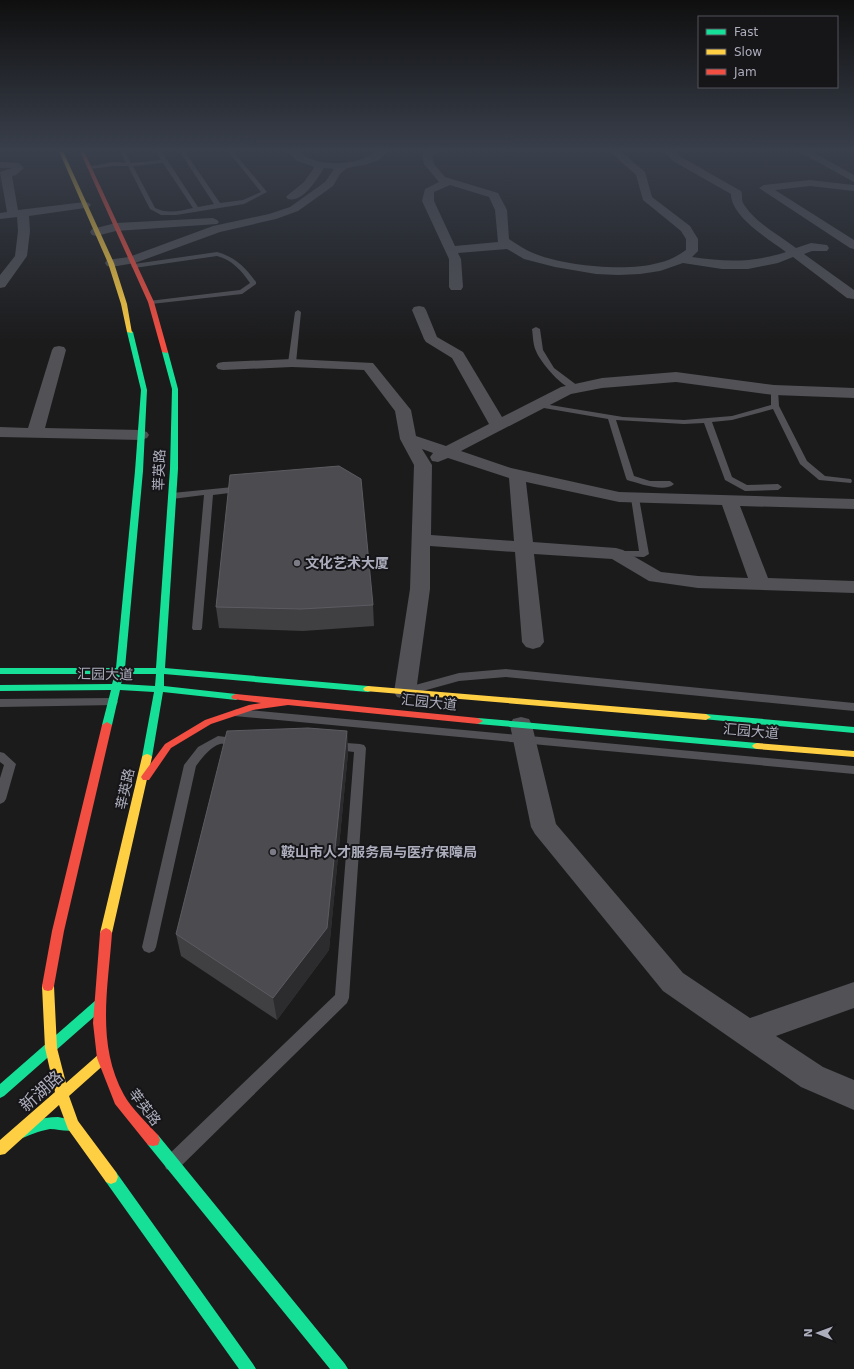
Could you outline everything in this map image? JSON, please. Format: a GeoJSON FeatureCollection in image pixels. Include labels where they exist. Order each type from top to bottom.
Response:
{"type":"FeatureCollection","features":[{"type":"Feature","properties":{"kind":"main road","name":"莘英路"},"geometry":{"type":"LineString","coordinates":[[88,213],[111,263],[124,304],[144,390],[120,670],[58,931],[47,989],[51,1048],[62,1094],[73,1125],[248,1369]]}},
{"type":"Feature","properties":{"kind":"main road","name":"莘英路"},"geometry":{"type":"LineString","coordinates":[[110,213],[151,302],[175,388],[172,496],[159,690],[142,783],[106,932],[99,1022],[103,1058],[120,1100],[340,1369]]}},
{"type":"Feature","properties":{"kind":"main road","name":"汇园大道"},"geometry":{"type":"LineString","coordinates":[[0,671],[161,671],[854,730]]}},
{"type":"Feature","properties":{"kind":"main road","name":"汇园大道"},"geometry":{"type":"LineString","coordinates":[[0,688],[116,687],[159,690],[290,702],[523,732],[854,754]]}},
{"type":"Feature","properties":{"kind":"main road"},"geometry":{"type":"LineString","coordinates":[[142,783],[168,746],[208,722],[252,707],[290,702]]}},
{"type":"Feature","properties":{"kind":"main road","name":"新湖路"},"geometry":{"type":"LineString","coordinates":[[0,1092],[100,1004]]}},
{"type":"Feature","properties":{"kind":"main road","name":"新湖路"},"geometry":{"type":"LineString","coordinates":[[0,1149],[103,1058]]}},
{"type":"Feature","properties":{"kind":"main road"},"geometry":{"type":"LineString","coordinates":[[17,1134],[42,1123],[58,1121],[73,1125]]}},
{"type":"Feature","properties":{"kind":"street"},"geometry":{"type":"LineString","coordinates":[[0,216],[18,213],[24,232],[21,256],[0,284]]}},
{"type":"Feature","properties":{"kind":"street"},"geometry":{"type":"LineString","coordinates":[[96,232],[116,227],[206,223],[239,218],[256,213]]}},
{"type":"Feature","properties":{"kind":"street"},"geometry":{"type":"LineString","coordinates":[[111,263],[133,263],[217,229],[272,217],[283,213]]}},
{"type":"Feature","properties":{"kind":"street"},"geometry":{"type":"LineString","coordinates":[[434,213],[455,259],[456,287]]}},
{"type":"Feature","properties":{"kind":"street"},"geometry":{"type":"LineString","coordinates":[[501,213],[503,242],[537,259],[596,271],[643,270],[660,267],[681,259],[692,251],[692,239],[686,229],[666,213]]}},
{"type":"Feature","properties":{"kind":"street"},"geometry":{"type":"LineString","coordinates":[[746,213],[752,220],[795,254],[852,295]]}},
{"type":"Feature","properties":{"kind":"street"},"geometry":{"type":"LineString","coordinates":[[803,213],[854,245]]}},
{"type":"Feature","properties":{"kind":"street"},"geometry":{"type":"LineString","coordinates":[[451,250],[508,245]]}},
{"type":"Feature","properties":{"kind":"street"},"geometry":{"type":"LineString","coordinates":[[681,259],[736,265],[774,260],[795,254],[811,247],[823,248]]}},
{"type":"Feature","properties":{"kind":"street"},"geometry":{"type":"LineString","coordinates":[[419,310],[431,339],[458,355],[498,425]]}},
{"type":"Feature","properties":{"kind":"street"},"geometry":{"type":"LineString","coordinates":[[35,433],[59,350]]}},
{"type":"Feature","properties":{"kind":"street"},"geometry":{"type":"LineString","coordinates":[[223,366],[292,363],[368,366],[403,410],[408,440],[423,465],[420,589],[405,692]]}},
{"type":"Feature","properties":{"kind":"street"},"geometry":{"type":"LineString","coordinates":[[423,465],[566,390],[602,383],[676,378],[774,390],[854,393]]}},
{"type":"Feature","properties":{"kind":"street"},"geometry":{"type":"LineString","coordinates":[[0,432],[141,435]]}},
{"type":"Feature","properties":{"kind":"street"},"geometry":{"type":"LineString","coordinates":[[408,440],[517,475],[619,497],[854,504]]}},
{"type":"Feature","properties":{"kind":"street"},"geometry":{"type":"LineString","coordinates":[[517,475],[533,642]]}},
{"type":"Feature","properties":{"kind":"street"},"geometry":{"type":"LineString","coordinates":[[729,501],[760,584]]}},
{"type":"Feature","properties":{"kind":"street"},"geometry":{"type":"LineString","coordinates":[[421,540],[524,547],[563,552],[616,554],[656,577],[698,582],[854,587]]}},
{"type":"Feature","properties":{"kind":"street"},"geometry":{"type":"LineString","coordinates":[[523,732],[544,827],[673,982],[812,1077],[854,1095]]}},
{"type":"Feature","properties":{"kind":"street"},"geometry":{"type":"LineString","coordinates":[[747,1033],[854,995]]}},
{"type":"Feature","properties":{"kind":"lane"},"geometry":{"type":"LineString","coordinates":[[161,213],[177,213]]}},
{"type":"Feature","properties":{"kind":"lane"},"geometry":{"type":"LineString","coordinates":[[133,263],[216,254],[228,256],[240,264],[254,283],[242,292],[151,302]]}},
{"type":"Feature","properties":{"kind":"lane"},"geometry":{"type":"LineString","coordinates":[[292,363],[298,312]]}},
{"type":"Feature","properties":{"kind":"lane"},"geometry":{"type":"LineString","coordinates":[[536,329],[539,350],[552,369],[575,388]]}},
{"type":"Feature","properties":{"kind":"lane"},"geometry":{"type":"LineString","coordinates":[[774,390],[775,406],[803,462],[822,478],[848,481]]}},
{"type":"Feature","properties":{"kind":"lane"},"geometry":{"type":"LineString","coordinates":[[538,406],[623,419],[684,422],[732,418],[775,406]]}},
{"type":"Feature","properties":{"kind":"lane"},"geometry":{"type":"LineString","coordinates":[[610,416],[630,478],[649,484],[670,484]]}},
{"type":"Feature","properties":{"kind":"lane"},"geometry":{"type":"LineString","coordinates":[[707,420],[728,478],[744,488],[778,487]]}},
{"type":"Feature","properties":{"kind":"lane"},"geometry":{"type":"LineString","coordinates":[[172,496],[256,488]]}},
{"type":"Feature","properties":{"kind":"lane"},"geometry":{"type":"LineString","coordinates":[[197,628],[209,493]]}},
{"type":"Feature","properties":{"kind":"lane"},"geometry":{"type":"LineString","coordinates":[[616,554],[644,554],[636,498]]}},
{"type":"Feature","properties":{"kind":"lane"},"geometry":{"type":"LineString","coordinates":[[405,692],[459,677],[506,673],[854,706]]}},
{"type":"Feature","properties":{"kind":"lane"},"geometry":{"type":"LineString","coordinates":[[0,703],[112,702]]}},
{"type":"Feature","properties":{"kind":"lane"},"geometry":{"type":"LineString","coordinates":[[236,713],[523,732],[854,770]]}},
{"type":"Feature","properties":{"kind":"lane"},"geometry":{"type":"LineString","coordinates":[[149,947],[190,765],[202,750],[218,740],[250,742]]}},
{"type":"Feature","properties":{"kind":"lane"},"geometry":{"type":"LineString","coordinates":[[172,1163],[342,998],[360,748],[320,746]]}},
{"type":"Feature","properties":{"kind":"lane"},"geometry":{"type":"LineString","coordinates":[[0,756],[10,764],[0,799]]}},
{"type":"Feature","properties":{"kind":"building","name":"文化艺术大厦"},"geometry":{"type":"Polygon","coordinates":[[[339,466],[361,479],[373,605],[301,609],[216,607],[230,475],[339,466]]]}},
{"type":"Feature","properties":{"kind":"building","name":"鞍山市人才服务局与医疗保障局"},"geometry":{"type":"Polygon","coordinates":[[[308,728],[347,731],[327,928],[273,998],[176,934],[227,731],[308,728]]]}},
{"type":"Feature","properties":{"kind":"traffic: fast"},"geometry":{"type":"LineString","coordinates":[[107,725],[120,670],[139,471],[144,390],[130,332]]}},
{"type":"Feature","properties":{"kind":"traffic: fast"},"geometry":{"type":"LineString","coordinates":[[147,757],[159,689],[174,469],[175,389],[165,352]]}},
{"type":"Feature","properties":{"kind":"traffic: fast"},"geometry":{"type":"LineString","coordinates":[[0,671],[161,671],[368,689]]}},
{"type":"Feature","properties":{"kind":"traffic: fast"},"geometry":{"type":"LineString","coordinates":[[0,688],[116,687],[159,689],[236,697]]}},
{"type":"Feature","properties":{"kind":"traffic: fast"},"geometry":{"type":"LineString","coordinates":[[706,717],[854,730]]}},
{"type":"Feature","properties":{"kind":"traffic: fast"},"geometry":{"type":"LineString","coordinates":[[478,721],[757,746]]}},
{"type":"Feature","properties":{"kind":"traffic: fast"},"geometry":{"type":"LineString","coordinates":[[0,1092],[100,1004]]}},
{"type":"Feature","properties":{"kind":"traffic: fast"},"geometry":{"type":"LineString","coordinates":[[17,1134],[44,1124],[58,1123],[73,1125]]}},
{"type":"Feature","properties":{"kind":"traffic: fast"},"geometry":{"type":"LineString","coordinates":[[153,1140],[340,1369]]}},
{"type":"Feature","properties":{"kind":"traffic: fast"},"geometry":{"type":"LineString","coordinates":[[111,1177],[248,1369]]}},
{"type":"Feature","properties":{"kind":"traffic: slow"},"geometry":{"type":"LineString","coordinates":[[89,213],[111,263],[124,304],[130,332]]}},
{"type":"Feature","properties":{"kind":"traffic: slow"},"geometry":{"type":"LineString","coordinates":[[368,689],[706,717]]}},
{"type":"Feature","properties":{"kind":"traffic: slow"},"geometry":{"type":"LineString","coordinates":[[757,746],[854,754]]}},
{"type":"Feature","properties":{"kind":"traffic: slow"},"geometry":{"type":"LineString","coordinates":[[106,933],[147,757]]}},
{"type":"Feature","properties":{"kind":"traffic: slow"},"geometry":{"type":"LineString","coordinates":[[48,986],[51,1048],[62,1094],[73,1125],[111,1177]]}},
{"type":"Feature","properties":{"kind":"traffic: slow"},"geometry":{"type":"LineString","coordinates":[[0,1149],[103,1058]]}},
{"type":"Feature","properties":{"kind":"traffic: jam"},"geometry":{"type":"LineString","coordinates":[[110,213],[151,302],[165,352]]}},
{"type":"Feature","properties":{"kind":"traffic: jam"},"geometry":{"type":"LineString","coordinates":[[236,697],[478,721]]}},
{"type":"Feature","properties":{"kind":"traffic: jam"},"geometry":{"type":"LineString","coordinates":[[146,777],[168,746],[208,722],[252,707],[290,702]]}},
{"type":"Feature","properties":{"kind":"traffic: jam"},"geometry":{"type":"LineString","coordinates":[[48,986],[58,931],[107,725]]}},
{"type":"Feature","properties":{"kind":"traffic: jam"},"geometry":{"type":"LineString","coordinates":[[106,933],[99,1023],[103,1058],[120,1100],[153,1140]]}},
{"type":"Feature","properties":{"kind":"place","name":"文化艺术大厦"},"geometry":{"type":"Point","coordinates":[297,563]}},
{"type":"Feature","properties":{"kind":"place","name":"鞍山市人才服务局与医疗保障局"},"geometry":{"type":"Point","coordinates":[273,852]}}]}
